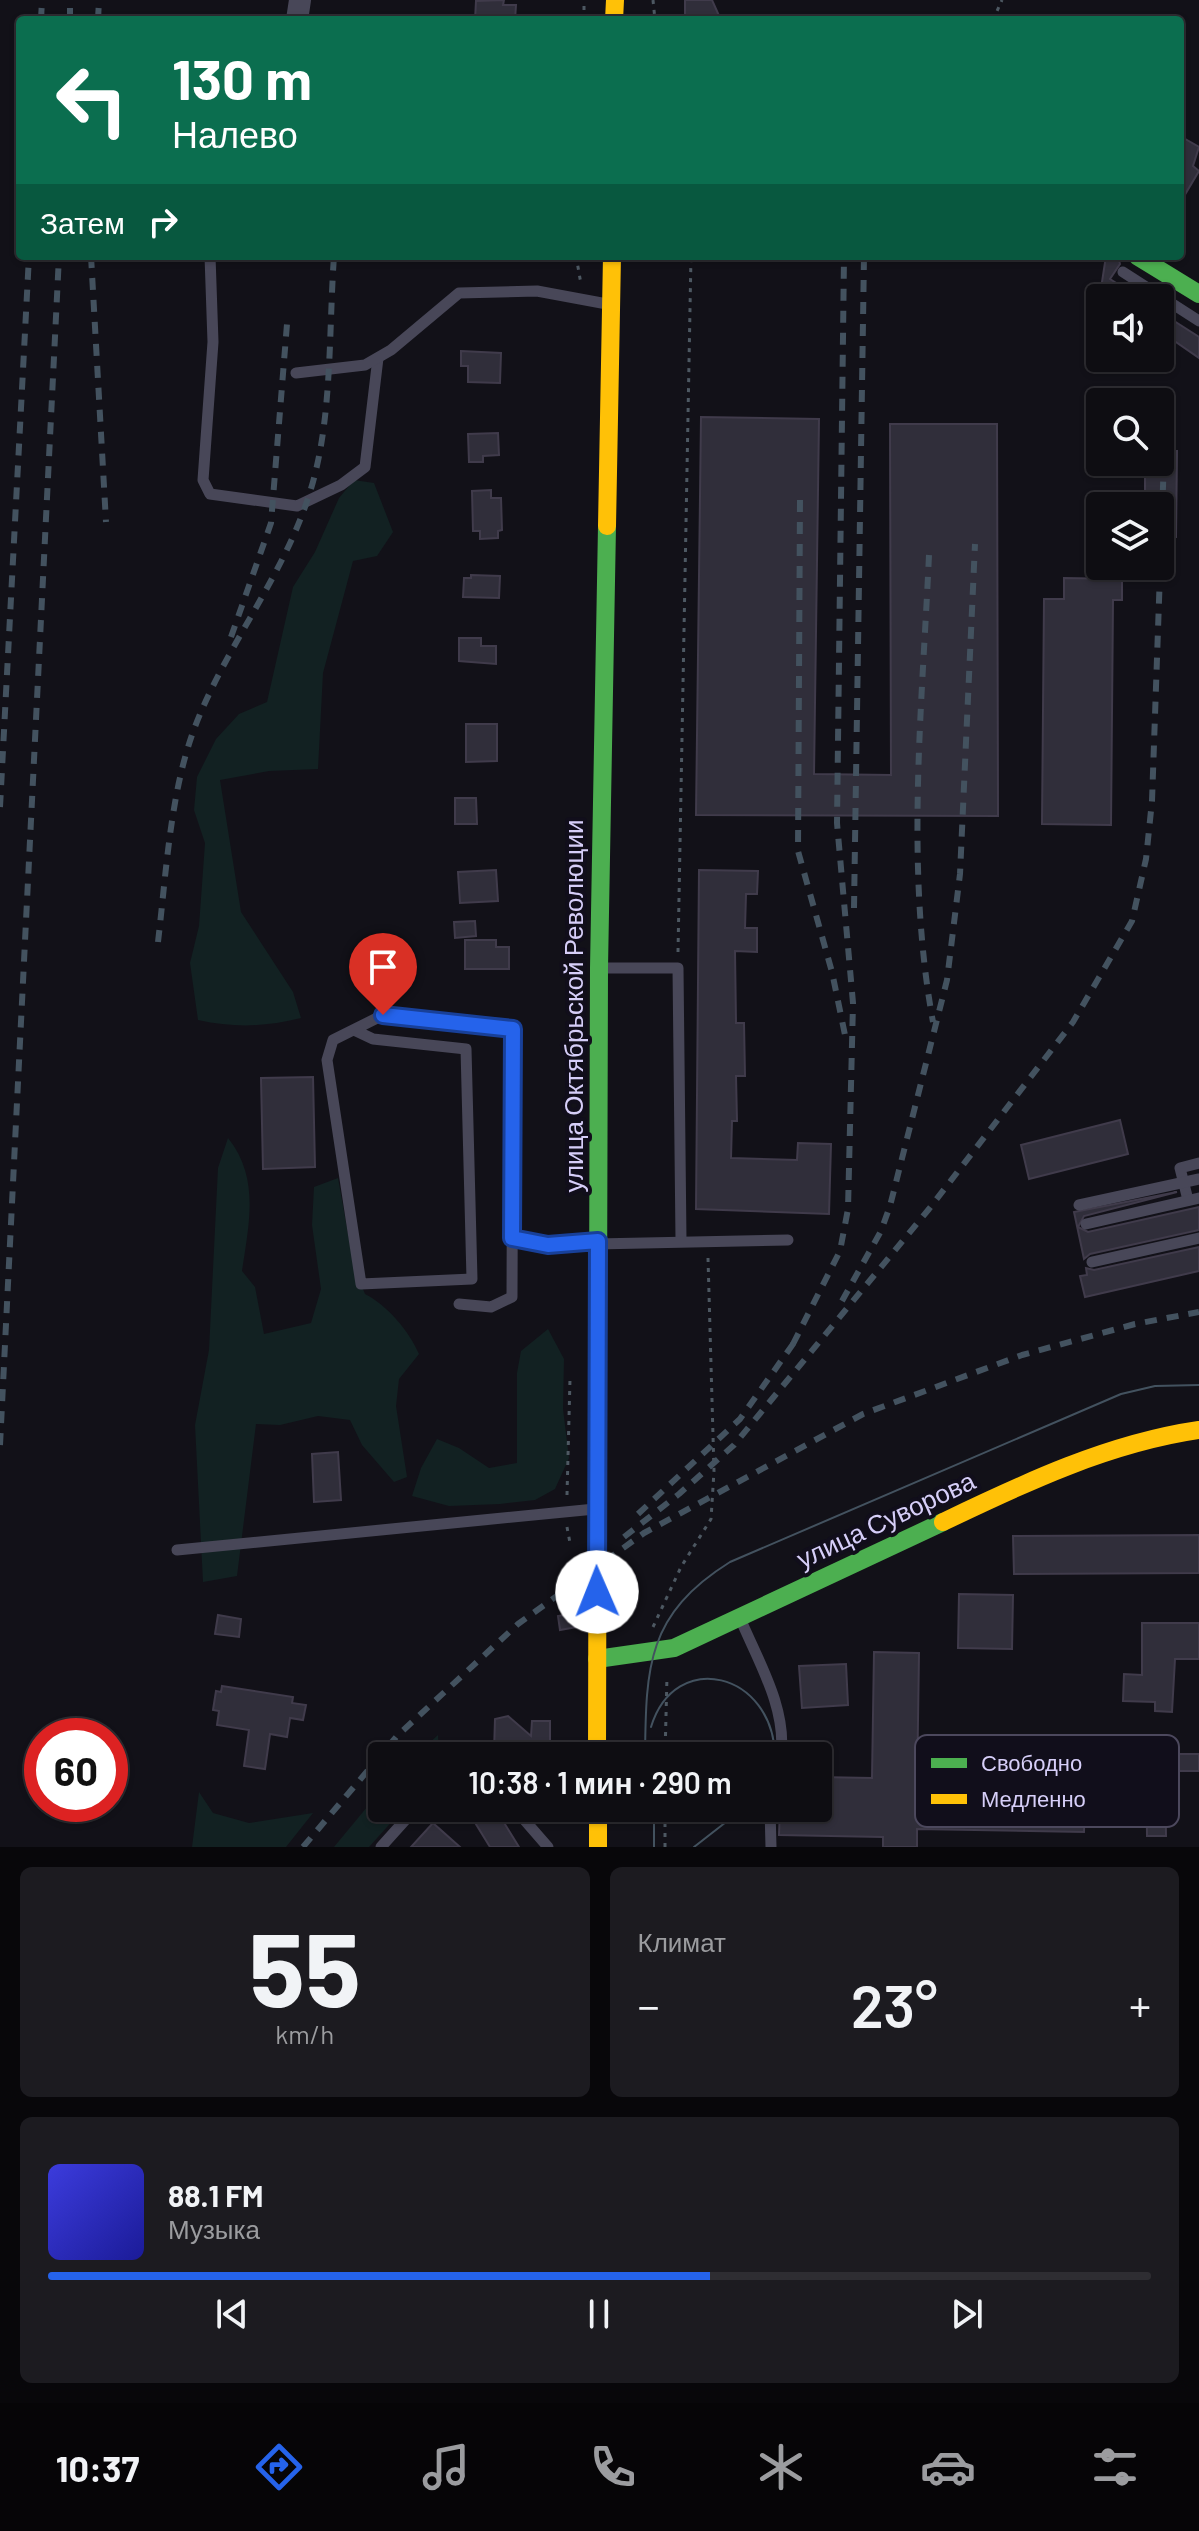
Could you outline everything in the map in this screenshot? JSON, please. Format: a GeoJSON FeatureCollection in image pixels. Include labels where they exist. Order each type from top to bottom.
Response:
{"type":"FeatureCollection","features":[{"type":"Feature","properties":{"kind":"main road","name":"улица Октябрьской Революции"},"geometry":{"type":"LineString","coordinates":[[597,1742],[599,968],[612,260]]}},
{"type":"Feature","properties":{"kind":"main road"},"geometry":{"type":"LineString","coordinates":[[1144,260],[1199,294]]}},
{"type":"Feature","properties":{"kind":"main road","name":"улица Суворова"},"geometry":{"type":"LineString","coordinates":[[597,1659],[674,1648],[926,1529],[1087,1459],[1149,1437],[1199,1430]]}},
{"type":"Feature","properties":{"kind":"main road"},"geometry":{"type":"LineString","coordinates":[[598,1822],[598,1847]]}},
{"type":"Feature","properties":{"kind":"lane"},"geometry":{"type":"LineString","coordinates":[[210,260],[213,342],[203,480],[210,494],[297,506],[341,485],[365,467],[378,358]]}},
{"type":"Feature","properties":{"kind":"lane"},"geometry":{"type":"LineString","coordinates":[[1123,272],[1199,321]]}},
{"type":"Feature","properties":{"kind":"lane"},"geometry":{"type":"LineString","coordinates":[[296,373],[365,365],[459,293],[537,291],[611,304]]}},
{"type":"Feature","properties":{"kind":"lane"},"geometry":{"type":"LineString","coordinates":[[599,968],[678,968],[681,1240]]}},
{"type":"Feature","properties":{"kind":"lane"},"geometry":{"type":"LineString","coordinates":[[354,1030],[373,1039],[466,1049],[472,1279],[361,1284],[327,1060],[333,1040],[383,1015],[513,1029],[512,1297],[491,1307],[459,1304]]}},
{"type":"Feature","properties":{"kind":"lane"},"geometry":{"type":"LineString","coordinates":[[1086,1224],[1194,1199],[1180,1168],[1199,1163]]}},
{"type":"Feature","properties":{"kind":"lane"},"geometry":{"type":"LineString","coordinates":[[1079,1205],[1199,1179]]}},
{"type":"Feature","properties":{"kind":"lane"},"geometry":{"type":"LineString","coordinates":[[512,1238],[548,1245],[598,1241],[788,1240]]}},
{"type":"Feature","properties":{"kind":"lane"},"geometry":{"type":"LineString","coordinates":[[1092,1262],[1199,1238]]}},
{"type":"Feature","properties":{"kind":"lane"},"geometry":{"type":"LineString","coordinates":[[177,1550],[596,1509]]}},
{"type":"Feature","properties":{"kind":"lane"},"geometry":{"type":"LineString","coordinates":[[740,1618],[779,1712],[783,1742]]}},
{"type":"Feature","properties":{"kind":"lane"},"geometry":{"type":"LineString","coordinates":[[381,1847],[403,1822]]}},
{"type":"Feature","properties":{"kind":"lane"},"geometry":{"type":"LineString","coordinates":[[526,1822],[548,1847]]}},
{"type":"Feature","properties":{"kind":"lane"},"geometry":{"type":"LineString","coordinates":[[770,1822],[771,1847]]}},
{"type":"Feature","properties":{"kind":"path"},"geometry":{"type":"LineString","coordinates":[[678,968],[691,260]]}},
{"type":"Feature","properties":{"kind":"path"},"geometry":{"type":"LineString","coordinates":[[641,1654],[681,1567],[711,1519],[714,1471],[707,1240]]}},
{"type":"Feature","properties":{"kind":"path"},"geometry":{"type":"LineString","coordinates":[[665,1742],[667,1665]]}},
{"type":"Feature","properties":{"kind":"path"},"geometry":{"type":"LineString","coordinates":[[665,1822],[665,1847]]}},
{"type":"Feature","properties":{"kind":"shaded area"},"geometry":{"type":"Polygon","coordinates":[[[354,480],[374,483],[393,532],[377,556],[353,561],[323,673],[318,769],[269,771],[220,780],[241,912],[293,992],[301,1018],[250,1025],[198,1020],[190,963],[199,926],[205,843],[194,810],[197,777],[216,739],[239,714],[267,702],[293,587],[315,552],[339,498],[354,480]]]}},
{"type":"Feature","properties":{"kind":"shaded area"},"geometry":{"type":"Polygon","coordinates":[[[228,1138],[245,1169],[248,1185],[249,1218],[242,1271],[255,1287],[264,1334],[311,1323],[321,1289],[312,1225],[314,1187],[338,1178],[354,1267],[365,1294],[396,1320],[419,1354],[399,1379],[396,1406],[407,1477],[394,1482],[362,1445],[350,1420],[318,1416],[280,1425],[256,1424],[237,1576],[203,1582],[195,1425],[209,1350],[218,1168],[228,1138]]]}},
{"type":"Feature","properties":{"kind":"shaded area"},"geometry":{"type":"Polygon","coordinates":[[[548,1329],[564,1359],[563,1409],[569,1458],[555,1489],[535,1500],[500,1504],[449,1506],[412,1496],[421,1468],[437,1439],[459,1448],[489,1468],[517,1463],[517,1373],[521,1351],[548,1329]]]}},
{"type":"Feature","properties":{"kind":"shaded area"},"geometry":{"type":"Polygon","coordinates":[[[199,1792],[213,1813],[249,1823],[313,1813],[286,1847],[192,1847],[199,1792]]]}},
{"type":"Feature","properties":{"kind":"shaded area"},"geometry":{"type":"Polygon","coordinates":[[[368,1806],[368,1822],[391,1822],[369,1847],[334,1847],[368,1806]]]}},
{"type":"Feature","properties":{"kind":"building"},"geometry":{"type":"Polygon","coordinates":[[[504,0],[503,5],[516,5],[515,16],[475,16],[476,1],[504,0]]]}},
{"type":"Feature","properties":{"kind":"building"},"geometry":{"type":"Polygon","coordinates":[[[685,0],[712,0],[719,16],[685,16],[685,0]]]}},
{"type":"Feature","properties":{"kind":"building"},"geometry":{"type":"Polygon","coordinates":[[[1184,138],[1199,147],[1193,166],[1199,171],[1184,196],[1184,138]]]}},
{"type":"Feature","properties":{"kind":"building"},"geometry":{"type":"Polygon","coordinates":[[[1105,260],[1119,260],[1120,264],[1110,279],[1118,284],[1102,284],[1105,260]]]}},
{"type":"Feature","properties":{"kind":"building"},"geometry":{"type":"Polygon","coordinates":[[[1174,321],[1199,337],[1199,358],[1174,341],[1174,321]]]}},
{"type":"Feature","properties":{"kind":"building"},"geometry":{"type":"Polygon","coordinates":[[[461,351],[501,353],[500,383],[468,382],[468,366],[461,366],[461,351]]]}},
{"type":"Feature","properties":{"kind":"building"},"geometry":{"type":"Polygon","coordinates":[[[701,417],[819,419],[814,774],[891,775],[890,424],[997,424],[998,816],[696,815],[701,417]]]}},
{"type":"Feature","properties":{"kind":"building"},"geometry":{"type":"Polygon","coordinates":[[[498,433],[499,455],[483,456],[483,462],[469,462],[468,434],[498,433]]]}},
{"type":"Feature","properties":{"kind":"building"},"geometry":{"type":"Polygon","coordinates":[[[1174,451],[1177,451],[1176,537],[1174,492],[1145,492],[1145,476],[1174,476],[1174,451]]]}},
{"type":"Feature","properties":{"kind":"building"},"geometry":{"type":"Polygon","coordinates":[[[491,490],[491,498],[501,498],[502,530],[498,531],[498,538],[480,539],[480,531],[473,531],[472,491],[491,490]]]}},
{"type":"Feature","properties":{"kind":"building"},"geometry":{"type":"Polygon","coordinates":[[[471,575],[500,576],[499,598],[463,597],[464,578],[471,578],[471,575]]]}},
{"type":"Feature","properties":{"kind":"building"},"geometry":{"type":"Polygon","coordinates":[[[1064,578],[1122,580],[1122,600],[1113,600],[1111,825],[1042,824],[1044,599],[1064,599],[1064,578]]]}},
{"type":"Feature","properties":{"kind":"building"},"geometry":{"type":"Polygon","coordinates":[[[459,638],[481,638],[481,646],[496,646],[496,664],[459,661],[459,638]]]}},
{"type":"Feature","properties":{"kind":"building"},"geometry":{"type":"Polygon","coordinates":[[[466,724],[497,724],[497,761],[466,762],[466,724]]]}},
{"type":"Feature","properties":{"kind":"building"},"geometry":{"type":"Polygon","coordinates":[[[455,798],[476,798],[477,824],[455,824],[455,798]]]}},
{"type":"Feature","properties":{"kind":"building"},"geometry":{"type":"Polygon","coordinates":[[[496,870],[498,901],[460,903],[458,872],[496,870]]]}},
{"type":"Feature","properties":{"kind":"building"},"geometry":{"type":"Polygon","coordinates":[[[699,870],[758,871],[757,894],[746,894],[745,928],[757,928],[757,952],[735,951],[736,1023],[744,1023],[745,1076],[736,1076],[737,1121],[732,1121],[731,1158],[797,1160],[798,1143],[831,1144],[829,1214],[696,1209],[699,870]]]}},
{"type":"Feature","properties":{"kind":"building"},"geometry":{"type":"Polygon","coordinates":[[[475,921],[476,936],[455,938],[454,922],[475,921]]]}},
{"type":"Feature","properties":{"kind":"building"},"geometry":{"type":"Polygon","coordinates":[[[465,940],[496,940],[496,947],[509,947],[509,969],[465,969],[465,940]]]}},
{"type":"Feature","properties":{"kind":"building"},"geometry":{"type":"Polygon","coordinates":[[[313,1077],[315,1167],[263,1169],[261,1078],[313,1077]]]}},
{"type":"Feature","properties":{"kind":"building"},"geometry":{"type":"Polygon","coordinates":[[[1120,1120],[1128,1154],[1029,1179],[1021,1145],[1120,1120]]]}},
{"type":"Feature","properties":{"kind":"building"},"geometry":{"type":"Polygon","coordinates":[[[1177,1192],[1084,1216],[1078,1227],[1088,1232],[1199,1207],[1199,1230],[1090,1254],[1084,1259],[1074,1212],[1177,1192]]]}},
{"type":"Feature","properties":{"kind":"building"},"geometry":{"type":"Polygon","coordinates":[[[1199,1247],[1199,1271],[1085,1297],[1080,1276],[1087,1275],[1086,1268],[1094,1270],[1199,1247]]]}},
{"type":"Feature","properties":{"kind":"building"},"geometry":{"type":"Polygon","coordinates":[[[338,1452],[341,1500],[314,1502],[312,1454],[338,1452]]]}},
{"type":"Feature","properties":{"kind":"building"},"geometry":{"type":"Polygon","coordinates":[[[1199,1535],[1199,1573],[1014,1574],[1013,1536],[1199,1535]]]}},
{"type":"Feature","properties":{"kind":"building"},"geometry":{"type":"Polygon","coordinates":[[[959,1594],[1013,1595],[1012,1649],[958,1648],[959,1594]]]}},
{"type":"Feature","properties":{"kind":"building"},"geometry":{"type":"Polygon","coordinates":[[[575,1613],[577,1627],[560,1630],[558,1616],[575,1613]]]}},
{"type":"Feature","properties":{"kind":"building"},"geometry":{"type":"Polygon","coordinates":[[[218,1615],[241,1619],[239,1637],[215,1634],[218,1615]]]}},
{"type":"Feature","properties":{"kind":"building"},"geometry":{"type":"Polygon","coordinates":[[[1142,1623],[1199,1623],[1199,1659],[1175,1659],[1172,1712],[1155,1711],[1155,1702],[1123,1701],[1124,1674],[1142,1675],[1142,1623]]]}},
{"type":"Feature","properties":{"kind":"building"},"geometry":{"type":"Polygon","coordinates":[[[874,1652],[919,1653],[915,1827],[1084,1827],[1084,1832],[917,1829],[917,1847],[883,1847],[883,1837],[779,1835],[779,1822],[832,1822],[832,1777],[872,1778],[874,1652]]]}},
{"type":"Feature","properties":{"kind":"building"},"geometry":{"type":"Polygon","coordinates":[[[846,1664],[848,1705],[802,1708],[799,1666],[846,1664]]]}},
{"type":"Feature","properties":{"kind":"building"},"geometry":{"type":"Polygon","coordinates":[[[222,1686],[293,1697],[292,1703],[306,1705],[303,1720],[290,1718],[287,1737],[270,1734],[265,1769],[244,1766],[249,1730],[217,1725],[219,1711],[213,1710],[216,1691],[221,1692],[222,1686]]]}},
{"type":"Feature","properties":{"kind":"building"},"geometry":{"type":"Polygon","coordinates":[[[508,1716],[531,1736],[532,1721],[550,1721],[550,1742],[494,1742],[495,1719],[508,1716]]]}},
{"type":"Feature","properties":{"kind":"building"},"geometry":{"type":"Polygon","coordinates":[[[1179,1754],[1199,1754],[1199,1771],[1179,1771],[1179,1754]]]}},
{"type":"Feature","properties":{"kind":"building"},"geometry":{"type":"Polygon","coordinates":[[[475,1822],[504,1822],[519,1847],[490,1847],[475,1822]]]}},
{"type":"Feature","properties":{"kind":"building"},"geometry":{"type":"Polygon","coordinates":[[[433,1823],[460,1847],[411,1847],[433,1823]]]}},
{"type":"Feature","properties":{"kind":"building"},"geometry":{"type":"Polygon","coordinates":[[[1147,1827],[1166,1827],[1166,1836],[1147,1836],[1147,1827]]]}},
{"type":"Feature","properties":{"kind":"tram line"},"geometry":{"type":"LineString","coordinates":[[645,1742],[650,1669],[667,1623],[682,1602],[730,1562],[1121,1394],[1155,1386],[1199,1385]]}},
{"type":"Feature","properties":{"kind":"tram line"},"geometry":{"type":"LineString","coordinates":[[651,1727],[663,1702],[680,1686],[700,1679],[721,1680],[741,1689],[758,1705],[770,1727],[773,1742]]}},
{"type":"Feature","properties":{"kind":"tram line"},"geometry":{"type":"LineString","coordinates":[[654,1822],[654,1847]]}},
{"type":"Feature","properties":{"kind":"tram line"},"geometry":{"type":"LineString","coordinates":[[694,1847],[726,1822]]}},
{"type":"Feature","properties":{"kind":"railway"},"geometry":{"type":"LineString","coordinates":[[41,16],[42,0]]}},
{"type":"Feature","properties":{"kind":"railway"},"geometry":{"type":"LineString","coordinates":[[70,0],[70,16]]}},
{"type":"Feature","properties":{"kind":"railway"},"geometry":{"type":"LineString","coordinates":[[98,16],[99,0]]}},
{"type":"Feature","properties":{"kind":"railway"},"geometry":{"type":"LineString","coordinates":[[0,807],[29,260]]}},
{"type":"Feature","properties":{"kind":"railway"},"geometry":{"type":"LineString","coordinates":[[0,1445],[59,260]]}},
{"type":"Feature","properties":{"kind":"railway"},"geometry":{"type":"LineString","coordinates":[[91,260],[106,522]]}},
{"type":"Feature","properties":{"kind":"railway"},"geometry":{"type":"LineString","coordinates":[[158,942],[174,809],[193,732],[223,667],[291,541],[315,474],[327,394],[334,260]]}},
{"type":"Feature","properties":{"kind":"railway"},"geometry":{"type":"LineString","coordinates":[[793,1344],[840,1251],[848,1209],[853,1003],[837,823],[844,260]]}},
{"type":"Feature","properties":{"kind":"railway"},"geometry":{"type":"LineString","coordinates":[[854,908],[864,260]]}},
{"type":"Feature","properties":{"kind":"railway"},"geometry":{"type":"LineString","coordinates":[[231,637],[271,523],[287,324]]}},
{"type":"Feature","properties":{"kind":"railway"},"geometry":{"type":"LineString","coordinates":[[624,1537],[734,1445],[929,1209],[1073,1022],[1132,921],[1146,859],[1152,801],[1163,476]]}},
{"type":"Feature","properties":{"kind":"railway"},"geometry":{"type":"LineString","coordinates":[[800,500],[798,851],[832,972],[845,1035]]}},
{"type":"Feature","properties":{"kind":"railway"},"geometry":{"type":"LineString","coordinates":[[842,1301],[881,1231],[890,1206],[947,980],[960,874],[975,544]]}},
{"type":"Feature","properties":{"kind":"railway"},"geometry":{"type":"LineString","coordinates":[[929,555],[918,848],[920,906],[933,1022]]}},
{"type":"Feature","properties":{"kind":"railway"},"geometry":{"type":"LineString","coordinates":[[303,1847],[397,1736],[518,1624],[644,1533],[863,1414],[1022,1355],[1135,1324],[1199,1312]]}},
{"type":"Feature","properties":{"kind":"railway"},"geometry":{"type":"LineString","coordinates":[[638,1514],[740,1419],[798,1337]]}},
{"type":"Feature","properties":{"kind":"traffic: fast"},"geometry":{"type":"LineString","coordinates":[[1144,260],[1199,294]]}},
{"type":"Feature","properties":{"kind":"traffic: fast"},"geometry":{"type":"LineString","coordinates":[[598,1315],[599,968],[607,526]]}},
{"type":"Feature","properties":{"kind":"traffic: fast"},"geometry":{"type":"LineString","coordinates":[[597,1659],[674,1648],[943,1522]]}},
{"type":"Feature","properties":{"kind":"traffic: slow"},"geometry":{"type":"LineString","coordinates":[[614,16],[615,0]]}},
{"type":"Feature","properties":{"kind":"traffic: slow"},"geometry":{"type":"LineString","coordinates":[[607,526],[612,260]]}},
{"type":"Feature","properties":{"kind":"traffic: slow"},"geometry":{"type":"LineString","coordinates":[[597,1742],[598,1315]]}},
{"type":"Feature","properties":{"kind":"traffic: slow"},"geometry":{"type":"LineString","coordinates":[[943,1522],[1068,1466],[1132,1444],[1199,1430]]}},
{"type":"Feature","properties":{"kind":"traffic: slow"},"geometry":{"type":"LineString","coordinates":[[598,1822],[598,1847]]}},
{"type":"Feature","properties":{"kind":"route"},"geometry":{"type":"LineString","coordinates":[[383,1015],[513,1029],[512,1238],[548,1245],[598,1241],[597,1592]]}}]}
